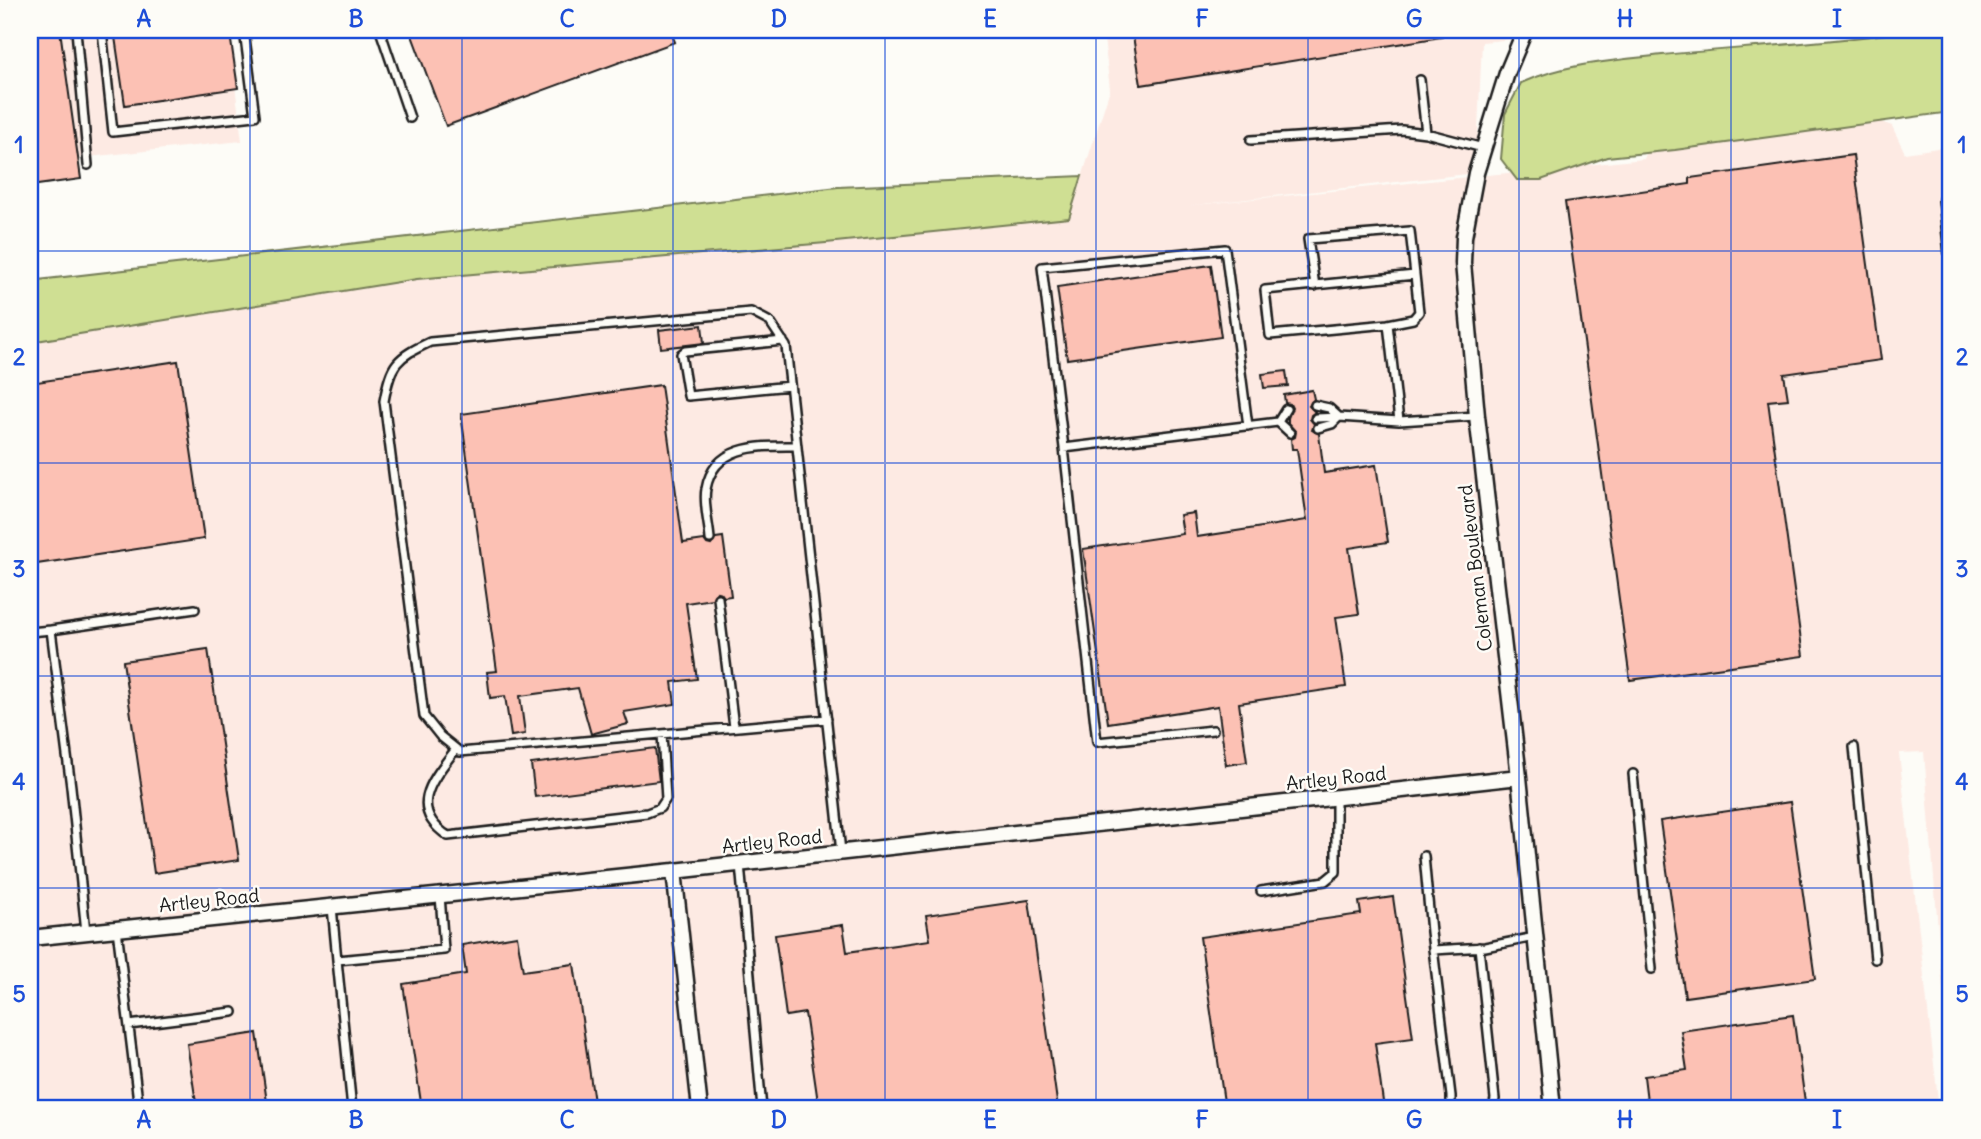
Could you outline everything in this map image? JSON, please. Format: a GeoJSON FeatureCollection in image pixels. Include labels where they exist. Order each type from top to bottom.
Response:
{"type":"FeatureCollection","features":[{"type":"Feature","properties":{"kind":"street","name":"Coleman Boulevard"},"geometry":{"type":"LineString","coordinates":[[1525,30],[1507,74],[1476,173],[1464,237],[1463,263],[1477,416],[1519,778],[1553,1109]]}},
{"type":"Feature","properties":{"kind":"street","name":"Artley Road"},"geometry":{"type":"LineString","coordinates":[[30,938],[740,864],[1519,778]]}},
{"type":"Feature","properties":{"kind":"street"},"geometry":{"type":"LineString","coordinates":[[674,871],[700,1109]]}},
{"type":"Feature","properties":{"kind":"lane"},"geometry":{"type":"LineString","coordinates":[[76,30],[88,165]]}},
{"type":"Feature","properties":{"kind":"lane"},"geometry":{"type":"LineString","coordinates":[[102,30],[113,132],[255,116],[244,30]]}},
{"type":"Feature","properties":{"kind":"lane"},"geometry":{"type":"LineString","coordinates":[[380,30],[410,118]]}},
{"type":"Feature","properties":{"kind":"lane"},"geometry":{"type":"LineString","coordinates":[[1420,80],[1426,133]]}},
{"type":"Feature","properties":{"kind":"lane"},"geometry":{"type":"LineString","coordinates":[[1251,140],[1402,130],[1426,133],[1484,148]]}},
{"type":"Feature","properties":{"kind":"lane"},"geometry":{"type":"LineString","coordinates":[[1951,173],[1943,200],[1951,272]]}},
{"type":"Feature","properties":{"kind":"lane"},"geometry":{"type":"LineString","coordinates":[[1315,286],[1308,239],[1410,231],[1415,275],[1419,312],[1413,319],[1388,324],[1270,335],[1265,290],[1315,286],[1415,275]]}},
{"type":"Feature","properties":{"kind":"lane"},"geometry":{"type":"LineString","coordinates":[[1213,730],[1097,742],[1042,267],[1225,249],[1248,426]]}},
{"type":"Feature","properties":{"kind":"lane"},"geometry":{"type":"LineString","coordinates":[[827,719],[460,752],[456,749],[424,716],[418,681],[384,401],[393,368],[403,355],[430,342],[751,312],[770,322],[786,346],[827,719],[841,853]]}},
{"type":"Feature","properties":{"kind":"lane"},"geometry":{"type":"LineString","coordinates":[[1388,324],[1399,421]]}},
{"type":"Feature","properties":{"kind":"lane"},"geometry":{"type":"LineString","coordinates":[[783,341],[685,351],[681,354],[688,396],[790,386]]}},
{"type":"Feature","properties":{"kind":"lane"},"geometry":{"type":"LineString","coordinates":[[1315,405],[1329,408],[1339,418]]}},
{"type":"Feature","properties":{"kind":"lane"},"geometry":{"type":"LineString","coordinates":[[1278,422],[1286,410]]}},
{"type":"Feature","properties":{"kind":"lane"},"geometry":{"type":"LineString","coordinates":[[1316,418],[1399,421],[1477,416]]}},
{"type":"Feature","properties":{"kind":"lane"},"geometry":{"type":"LineString","coordinates":[[1318,428],[1332,424],[1339,418]]}},
{"type":"Feature","properties":{"kind":"lane"},"geometry":{"type":"LineString","coordinates":[[1064,448],[1288,421]]}},
{"type":"Feature","properties":{"kind":"lane"},"geometry":{"type":"LineString","coordinates":[[1278,422],[1290,433]]}},
{"type":"Feature","properties":{"kind":"lane"},"geometry":{"type":"LineString","coordinates":[[710,539],[705,490],[712,472],[724,459],[736,451],[756,446],[797,446]]}},
{"type":"Feature","properties":{"kind":"lane"},"geometry":{"type":"LineString","coordinates":[[718,598],[734,727]]}},
{"type":"Feature","properties":{"kind":"lane"},"geometry":{"type":"LineString","coordinates":[[30,632],[195,609]]}},
{"type":"Feature","properties":{"kind":"lane"},"geometry":{"type":"LineString","coordinates":[[51,630],[86,932]]}},
{"type":"Feature","properties":{"kind":"lane"},"geometry":{"type":"LineString","coordinates":[[456,749],[432,781],[425,801],[429,816],[438,830],[447,836],[647,813],[660,807],[666,799],[662,734]]}},
{"type":"Feature","properties":{"kind":"lane"},"geometry":{"type":"LineString","coordinates":[[1854,747],[1875,959]]}},
{"type":"Feature","properties":{"kind":"lane"},"geometry":{"type":"LineString","coordinates":[[1633,774],[1652,968]]}},
{"type":"Feature","properties":{"kind":"lane"},"geometry":{"type":"LineString","coordinates":[[1261,891],[1325,881],[1336,872],[1336,798]]}},
{"type":"Feature","properties":{"kind":"lane"},"geometry":{"type":"LineString","coordinates":[[1424,856],[1451,1109]]}},
{"type":"Feature","properties":{"kind":"lane"},"geometry":{"type":"LineString","coordinates":[[740,864],[762,1109]]}},
{"type":"Feature","properties":{"kind":"lane"},"geometry":{"type":"LineString","coordinates":[[337,960],[444,950],[440,895]]}},
{"type":"Feature","properties":{"kind":"lane"},"geometry":{"type":"LineString","coordinates":[[332,906],[352,1109]]}},
{"type":"Feature","properties":{"kind":"lane"},"geometry":{"type":"LineString","coordinates":[[117,929],[139,1109]]}},
{"type":"Feature","properties":{"kind":"lane"},"geometry":{"type":"LineString","coordinates":[[1433,950],[1479,947],[1535,937]]}},
{"type":"Feature","properties":{"kind":"lane"},"geometry":{"type":"LineString","coordinates":[[1479,947],[1495,1099],[1493,1109]]}},
{"type":"Feature","properties":{"kind":"lane"},"geometry":{"type":"LineString","coordinates":[[129,1025],[233,1012]]}},
{"type":"Feature","properties":{"kind":"shaded area"},"geometry":{"type":"Polygon","coordinates":[[[30,30],[228,30],[242,141],[30,163],[30,30]]]}},
{"type":"Feature","properties":{"kind":"shaded area"},"geometry":{"type":"Polygon","coordinates":[[[1103,30],[1612,30],[1482,42],[1476,173],[1186,206],[1644,159],[1650,143],[1859,114],[1892,126],[1905,153],[1951,146],[1951,1093],[1924,752],[1899,753],[1939,1109],[30,1109],[30,342],[417,279],[826,243],[1069,218],[1110,89],[1103,30]]]}},
{"type":"Feature","properties":{"kind":"green space"},"geometry":{"type":"Polygon","coordinates":[[[1914,30],[1951,30],[1951,112],[1607,157],[1541,180],[1517,180],[1501,159],[1505,114],[1521,83],[1538,76],[1608,61],[1819,42],[1914,30]]]}},
{"type":"Feature","properties":{"kind":"green space"},"geometry":{"type":"Polygon","coordinates":[[[1082,176],[1069,218],[826,243],[417,279],[30,342],[30,281],[838,187],[1082,176]]]}},
{"type":"Feature","properties":{"kind":"building"},"geometry":{"type":"Polygon","coordinates":[[[30,30],[60,30],[81,179],[30,186],[30,30]]]}},
{"type":"Feature","properties":{"kind":"building"},"geometry":{"type":"Polygon","coordinates":[[[114,30],[231,30],[238,88],[125,105],[114,30]]]}},
{"type":"Feature","properties":{"kind":"building"},"geometry":{"type":"Polygon","coordinates":[[[410,30],[670,30],[675,42],[446,126],[410,30]]]}},
{"type":"Feature","properties":{"kind":"building"},"geometry":{"type":"Polygon","coordinates":[[[1132,30],[1441,30],[1442,37],[1141,85],[1132,30]]]}},
{"type":"Feature","properties":{"kind":"building"},"geometry":{"type":"Polygon","coordinates":[[[1853,155],[1881,360],[1784,374],[1788,399],[1768,401],[1803,656],[1630,680],[1565,202],[1690,184],[1690,178],[1853,155]]]}},
{"type":"Feature","properties":{"kind":"building"},"geometry":{"type":"Polygon","coordinates":[[[1211,265],[1221,337],[1067,359],[1057,287],[1211,265]]]}},
{"type":"Feature","properties":{"kind":"building"},"geometry":{"type":"Polygon","coordinates":[[[702,325],[704,343],[661,348],[659,330],[702,325]]]}},
{"type":"Feature","properties":{"kind":"building"},"geometry":{"type":"Polygon","coordinates":[[[178,361],[204,539],[30,565],[30,383],[178,361]]]}},
{"type":"Feature","properties":{"kind":"building"},"geometry":{"type":"Polygon","coordinates":[[[1286,371],[1288,386],[1264,388],[1262,374],[1286,371]]]}},
{"type":"Feature","properties":{"kind":"building"},"geometry":{"type":"Polygon","coordinates":[[[661,385],[683,543],[704,540],[711,545],[716,538],[723,537],[731,596],[724,597],[717,592],[712,599],[686,603],[697,679],[672,682],[675,704],[624,712],[628,724],[591,734],[578,688],[520,696],[525,734],[511,736],[505,696],[490,698],[487,672],[497,671],[461,414],[661,385]]]}},
{"type":"Feature","properties":{"kind":"building"},"geometry":{"type":"Polygon","coordinates":[[[1312,390],[1314,399],[1309,406],[1315,412],[1310,419],[1314,424],[1312,430],[1319,434],[1324,473],[1376,465],[1388,542],[1349,548],[1359,614],[1336,617],[1346,687],[1239,703],[1247,762],[1226,765],[1218,706],[1108,723],[1083,549],[1183,534],[1180,515],[1194,513],[1197,537],[1307,520],[1297,449],[1292,449],[1291,439],[1296,432],[1288,423],[1292,408],[1285,403],[1284,395],[1312,390]]]}},
{"type":"Feature","properties":{"kind":"building"},"geometry":{"type":"Polygon","coordinates":[[[208,649],[239,860],[154,873],[123,661],[208,649]]]}},
{"type":"Feature","properties":{"kind":"building"},"geometry":{"type":"Polygon","coordinates":[[[655,748],[659,781],[535,797],[531,764],[655,748]]]}},
{"type":"Feature","properties":{"kind":"building"},"geometry":{"type":"Polygon","coordinates":[[[1790,802],[1815,979],[1685,997],[1660,821],[1790,802]]]}},
{"type":"Feature","properties":{"kind":"building"},"geometry":{"type":"Polygon","coordinates":[[[1393,897],[1413,1038],[1375,1043],[1384,1109],[1225,1109],[1200,937],[1361,914],[1359,902],[1393,897]]]}},
{"type":"Feature","properties":{"kind":"building"},"geometry":{"type":"Polygon","coordinates":[[[1029,900],[1058,1109],[819,1109],[805,1013],[786,1016],[775,935],[843,925],[847,952],[930,940],[926,915],[1029,900]]]}},
{"type":"Feature","properties":{"kind":"building"},"geometry":{"type":"Polygon","coordinates":[[[517,936],[523,971],[574,964],[595,1109],[422,1109],[403,984],[466,974],[462,945],[517,936]]]}},
{"type":"Feature","properties":{"kind":"building"},"geometry":{"type":"Polygon","coordinates":[[[1793,1015],[1806,1109],[1648,1109],[1644,1076],[1687,1070],[1681,1031],[1793,1015]]]}},
{"type":"Feature","properties":{"kind":"building"},"geometry":{"type":"Polygon","coordinates":[[[257,1033],[268,1109],[197,1109],[187,1044],[257,1033]]]}}]}
